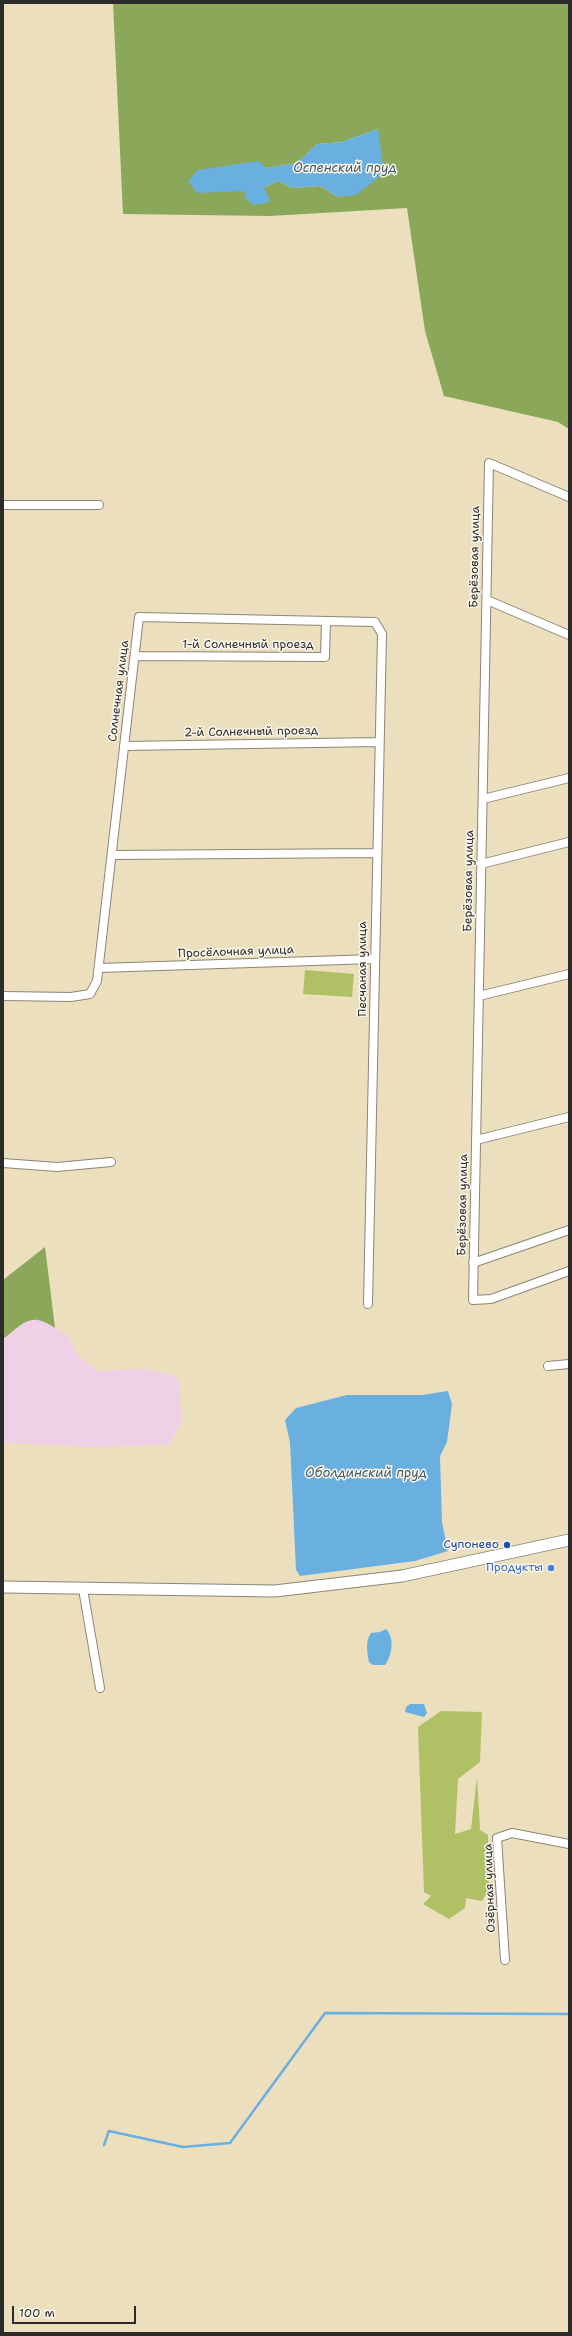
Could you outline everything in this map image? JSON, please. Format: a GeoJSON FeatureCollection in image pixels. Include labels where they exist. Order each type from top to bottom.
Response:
{"type":"FeatureCollection","features":[{"type":"Feature","properties":{"kind":"street","name":"Берёзовая улица"},"geometry":{"type":"LineString","coordinates":[[569,497],[489,463],[473,1300],[492,1299],[569,1271]]}},
{"type":"Feature","properties":{"kind":"street"},"geometry":{"type":"LineString","coordinates":[[3,505],[99,505]]}},
{"type":"Feature","properties":{"kind":"street"},"geometry":{"type":"LineString","coordinates":[[486,600],[569,635]]}},
{"type":"Feature","properties":{"kind":"street","name":"Солнечная улица"},"geometry":{"type":"LineString","coordinates":[[3,996],[71,997],[90,994],[97,981],[139,617],[375,622],[382,634]]}},
{"type":"Feature","properties":{"kind":"street","name":"1-й Солнечный проезд"},"geometry":{"type":"LineString","coordinates":[[135,656],[325,657],[326,621]]}},
{"type":"Feature","properties":{"kind":"street","name":"Песчаная улица"},"geometry":{"type":"LineString","coordinates":[[368,1304],[375,1036],[374,959],[376,853],[382,634]]}},
{"type":"Feature","properties":{"kind":"street","name":"2-й Солнечный проезд"},"geometry":{"type":"LineString","coordinates":[[124,746],[379,742]]}},
{"type":"Feature","properties":{"kind":"street"},"geometry":{"type":"LineString","coordinates":[[483,799],[569,778]]}},
{"type":"Feature","properties":{"kind":"street"},"geometry":{"type":"LineString","coordinates":[[481,864],[569,842]]}},
{"type":"Feature","properties":{"kind":"street"},"geometry":{"type":"LineString","coordinates":[[112,855],[376,853]]}},
{"type":"Feature","properties":{"kind":"street","name":"Просёлочная улица"},"geometry":{"type":"LineString","coordinates":[[99,968],[374,959]]}},
{"type":"Feature","properties":{"kind":"street"},"geometry":{"type":"LineString","coordinates":[[479,996],[569,974]]}},
{"type":"Feature","properties":{"kind":"street"},"geometry":{"type":"LineString","coordinates":[[476,1140],[569,1117]]}},
{"type":"Feature","properties":{"kind":"street"},"geometry":{"type":"LineString","coordinates":[[3,1163],[57,1166],[111,1162]]}},
{"type":"Feature","properties":{"kind":"street"},"geometry":{"type":"LineString","coordinates":[[473,1263],[569,1230]]}},
{"type":"Feature","properties":{"kind":"street"},"geometry":{"type":"LineString","coordinates":[[548,1366],[569,1364]]}},
{"type":"Feature","properties":{"kind":"street"},"geometry":{"type":"LineString","coordinates":[[3,1587],[275,1591],[402,1576],[569,1540]]}},
{"type":"Feature","properties":{"kind":"street"},"geometry":{"type":"LineString","coordinates":[[83,1589],[100,1688]]}},
{"type":"Feature","properties":{"kind":"street","name":"Озёрная улица"},"geometry":{"type":"LineString","coordinates":[[505,1960],[497,1838],[512,1833],[569,1844]]}},
{"type":"Feature","properties":{"kind":"shaded area"},"geometry":{"type":"Polygon","coordinates":[[[42,1319],[67,1335],[79,1357],[99,1371],[143,1369],[175,1375],[179,1381],[181,1422],[169,1445],[87,1447],[3,1443],[3,1339],[27,1320],[42,1319]]]}},
{"type":"Feature","properties":{"kind":"green space"},"geometry":{"type":"Polygon","coordinates":[[[113,3],[569,3],[569,429],[558,422],[444,396],[425,331],[407,208],[270,216],[123,214],[113,3]],[[378,129],[342,142],[317,144],[297,163],[266,168],[264,187],[279,181],[292,188],[320,186],[338,197],[378,129]]]}},
{"type":"Feature","properties":{"kind":"green space"},"geometry":{"type":"Polygon","coordinates":[[[305,970],[354,974],[352,997],[303,994],[305,970]]]}},
{"type":"Feature","properties":{"kind":"green space"},"geometry":{"type":"Polygon","coordinates":[[[45,1247],[55,1328],[39,1320],[28,1321],[3,1339],[3,1280],[45,1247]]]}},
{"type":"Feature","properties":{"kind":"green space"},"geometry":{"type":"Polygon","coordinates":[[[441,1711],[482,1712],[480,1762],[458,1779],[455,1834],[471,1829],[477,1777],[480,1830],[488,1835],[489,1889],[482,1901],[466,1898],[465,1908],[449,1919],[423,1904],[431,1896],[424,1892],[418,1727],[441,1711]]]}},
{"type":"Feature","properties":{"kind":"water","name":"Оспенский пруд"},"geometry":{"type":"Polygon","coordinates":[[[378,129],[384,173],[356,195],[338,197],[320,186],[292,188],[279,181],[264,187],[270,202],[254,205],[246,199],[244,191],[197,193],[188,181],[198,170],[259,161],[266,168],[297,163],[317,144],[342,142],[378,129]]]}},
{"type":"Feature","properties":{"kind":"water","name":"Оболдинский пруд"},"geometry":{"type":"Polygon","coordinates":[[[448,1391],[452,1404],[447,1442],[440,1456],[442,1522],[448,1551],[415,1561],[300,1576],[296,1570],[290,1442],[285,1420],[296,1408],[347,1395],[422,1395],[448,1391]]]}},
{"type":"Feature","properties":{"kind":"water"},"geometry":{"type":"Polygon","coordinates":[[[386,1629],[391,1637],[391,1652],[385,1665],[373,1665],[369,1662],[368,1655],[367,1643],[369,1636],[371,1633],[380,1632],[386,1629]]]}},
{"type":"Feature","properties":{"kind":"water"},"geometry":{"type":"Polygon","coordinates":[[[410,1704],[424,1704],[427,1713],[424,1717],[405,1712],[406,1707],[410,1704]]]}},
{"type":"Feature","properties":{"kind":"waterway"},"geometry":{"type":"LineString","coordinates":[[104,2145],[109,2131],[183,2147],[230,2143],[325,2013],[569,2014]]}},
{"type":"Feature","properties":{"kind":"place","name":"Супонево"},"geometry":{"type":"Point","coordinates":[507,1545]}},
{"type":"Feature","properties":{"kind":"place","name":"Продукты"},"geometry":{"type":"Point","coordinates":[551,1568]}}]}
